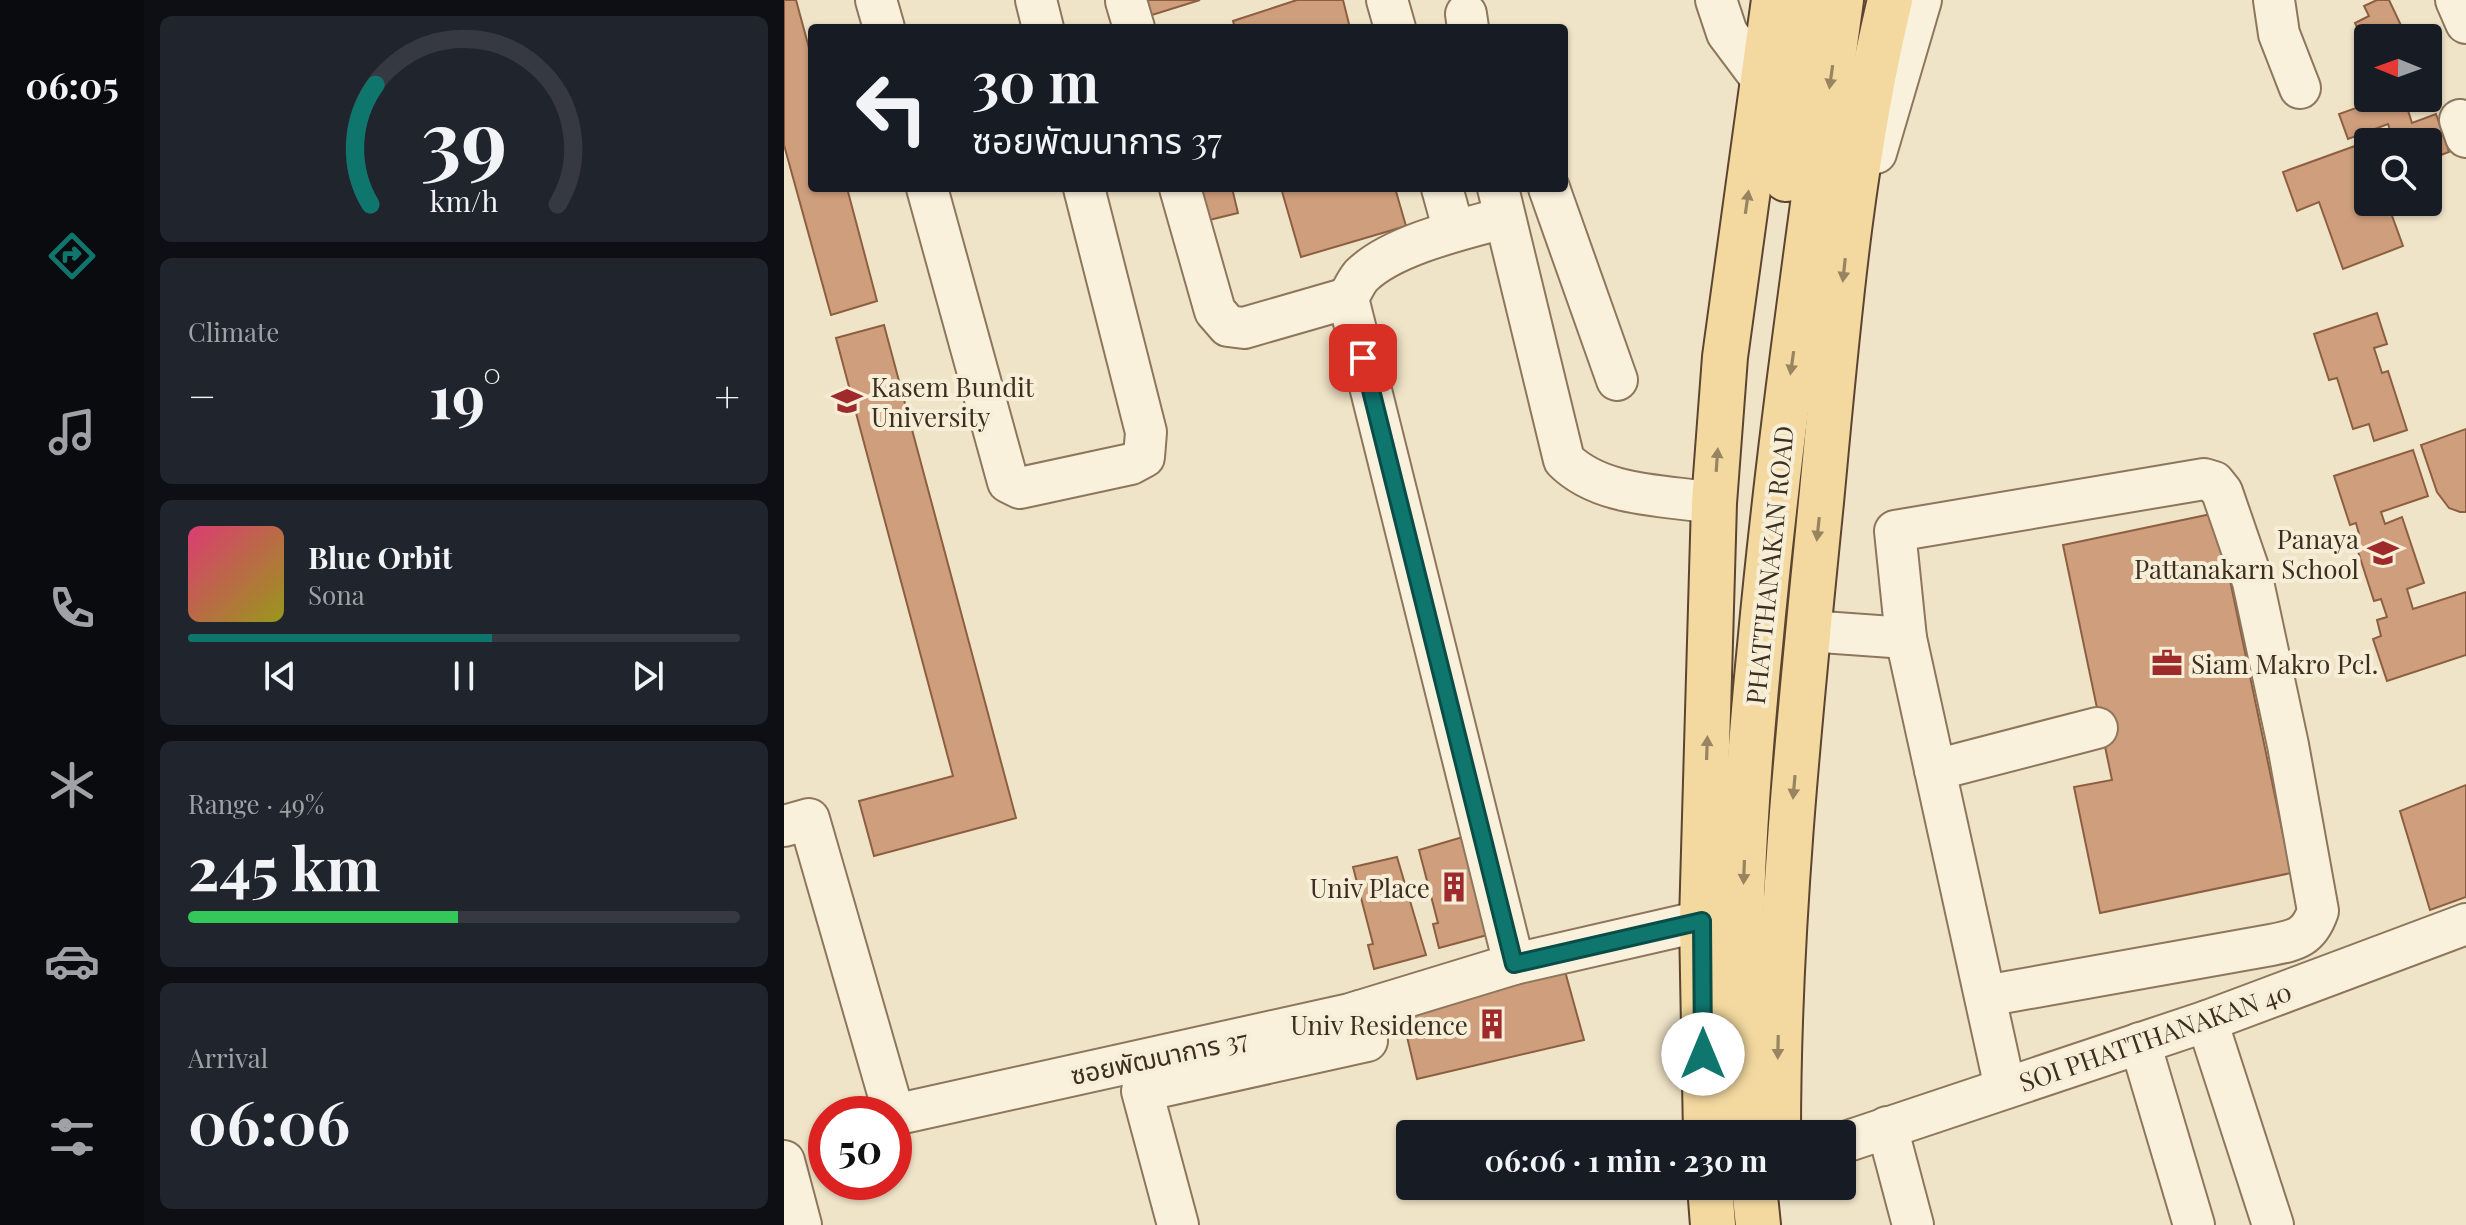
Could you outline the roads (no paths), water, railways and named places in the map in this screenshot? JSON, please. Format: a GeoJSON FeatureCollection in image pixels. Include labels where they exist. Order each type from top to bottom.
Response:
{"type":"FeatureCollection","features":[{"type":"Feature","properties":{"kind":"main road","name":"PHATTHANAKAN ROAD"},"geometry":{"type":"LineString","coordinates":[[1706,1120],[1702,921],[1714,503],[1725,357],[1774,0]]}},
{"type":"Feature","properties":{"kind":"main road"},"geometry":{"type":"LineString","coordinates":[[1708,699],[1734,579],[1809,0]]}},
{"type":"Feature","properties":{"kind":"main road","name":"PHATTHANAKAN ROAD"},"geometry":{"type":"LineString","coordinates":[[1747,1120],[1742,1021],[1742,929],[1754,710],[1782,431],[1841,0]]}},
{"type":"Feature","properties":{"kind":"main road"},"geometry":{"type":"LineString","coordinates":[[1778,1120],[1781,948],[1808,631],[1848,226],[1861,137],[1890,0]]}},
{"type":"Feature","properties":{"kind":"main road"},"geometry":{"type":"LineString","coordinates":[[1711,1200],[1713,1225]]}},
{"type":"Feature","properties":{"kind":"main road"},"geometry":{"type":"LineString","coordinates":[[1755,1200],[1758,1225]]}},
{"type":"Feature","properties":{"kind":"main road"},"geometry":{"type":"LineString","coordinates":[[1776,1225],[1777,1200]]}},
{"type":"Feature","properties":{"kind":"street"},"geometry":{"type":"LineString","coordinates":[[876,0],[883,24]]}},
{"type":"Feature","properties":{"kind":"street"},"geometry":{"type":"LineString","coordinates":[[1036,0],[1042,24]]}},
{"type":"Feature","properties":{"kind":"street"},"geometry":{"type":"LineString","coordinates":[[1387,0],[1394,24]]}},
{"type":"Feature","properties":{"kind":"street"},"geometry":{"type":"LineString","coordinates":[[1716,0],[1727,33],[1763,81]]}},
{"type":"Feature","properties":{"kind":"street"},"geometry":{"type":"LineString","coordinates":[[1848,226],[1878,148],[1921,0]]}},
{"type":"Feature","properties":{"kind":"street"},"geometry":{"type":"LineString","coordinates":[[2274,0],[2279,34],[2300,88]]}},
{"type":"Feature","properties":{"kind":"street"},"geometry":{"type":"LineString","coordinates":[[2456,0],[2466,23]]}},
{"type":"Feature","properties":{"kind":"street"},"geometry":{"type":"LineString","coordinates":[[928,192],[1008,482],[1020,488],[1131,464],[1144,457],[1147,449],[1146,432],[1085,192]]}},
{"type":"Feature","properties":{"kind":"street"},"geometry":{"type":"LineString","coordinates":[[1181,192],[1220,321],[1228,326],[1244,328],[1348,298]]}},
{"type":"Feature","properties":{"kind":"street"},"geometry":{"type":"LineString","coordinates":[[1443,192],[1454,231]]}},
{"type":"Feature","properties":{"kind":"street"},"geometry":{"type":"LineString","coordinates":[[1550,192],[1617,380]]}},
{"type":"Feature","properties":{"kind":"street"},"geometry":{"type":"LineString","coordinates":[[1514,964],[1348,298],[1360,277],[1387,259],[1454,231],[1501,203],[1564,460],[1579,475],[1598,484],[1714,503]]}},
{"type":"Feature","properties":{"kind":"street"},"geometry":{"type":"LineString","coordinates":[[1985,996],[2301,939],[2312,928],[2318,911],[2288,745],[2253,582],[2222,492],[2214,482],[2204,479],[1895,531],[1906,638],[2005,1088]]}},
{"type":"Feature","properties":{"kind":"street"},"geometry":{"type":"LineString","coordinates":[[1808,631],[1906,638]]}},
{"type":"Feature","properties":{"kind":"street"},"geometry":{"type":"LineString","coordinates":[[1935,770],[2097,728]]}},
{"type":"Feature","properties":{"kind":"street"},"geometry":{"type":"LineString","coordinates":[[784,826],[809,819],[889,1096]]}},
{"type":"Feature","properties":{"kind":"street","name":"ซอยพัฒนาการ 37"},"geometry":{"type":"LineString","coordinates":[[912,1110],[1364,1010],[1514,964],[1702,921]]}},
{"type":"Feature","properties":{"kind":"street","name":"SOI PHATTHANAKAN 40"},"geometry":{"type":"LineString","coordinates":[[1856,1138],[2207,1021],[2466,924]]}},
{"type":"Feature","properties":{"kind":"street"},"geometry":{"type":"LineString","coordinates":[[1178,1225],[1142,1091],[1367,1041],[1364,1010]]}},
{"type":"Feature","properties":{"kind":"street"},"geometry":{"type":"LineString","coordinates":[[2207,1021],[2273,1225]]}},
{"type":"Feature","properties":{"kind":"street"},"geometry":{"type":"LineString","coordinates":[[2140,1043],[2194,1225]]}},
{"type":"Feature","properties":{"kind":"street"},"geometry":{"type":"LineString","coordinates":[[1887,1127],[1913,1225]]}},
{"type":"Feature","properties":{"kind":"street"},"geometry":{"type":"LineString","coordinates":[[784,1161],[801,1225]]}},
{"type":"Feature","properties":{"kind":"place","name":"Kasem Bundit University"},"geometry":{"type":"Point","coordinates":[847,401]}},
{"type":"Feature","properties":{"kind":"place","name":"Panaya Pattanakarn School"},"geometry":{"type":"Point","coordinates":[2383,553]}},
{"type":"Feature","properties":{"kind":"place","name":"Siam Makro Pcl."},"geometry":{"type":"Point","coordinates":[2167,663]}},
{"type":"Feature","properties":{"kind":"place","name":"Univ Place"},"geometry":{"type":"Point","coordinates":[1454,887]}},
{"type":"Feature","properties":{"kind":"place","name":"Univ Residence"},"geometry":{"type":"Point","coordinates":[1492,1024]}}]}
